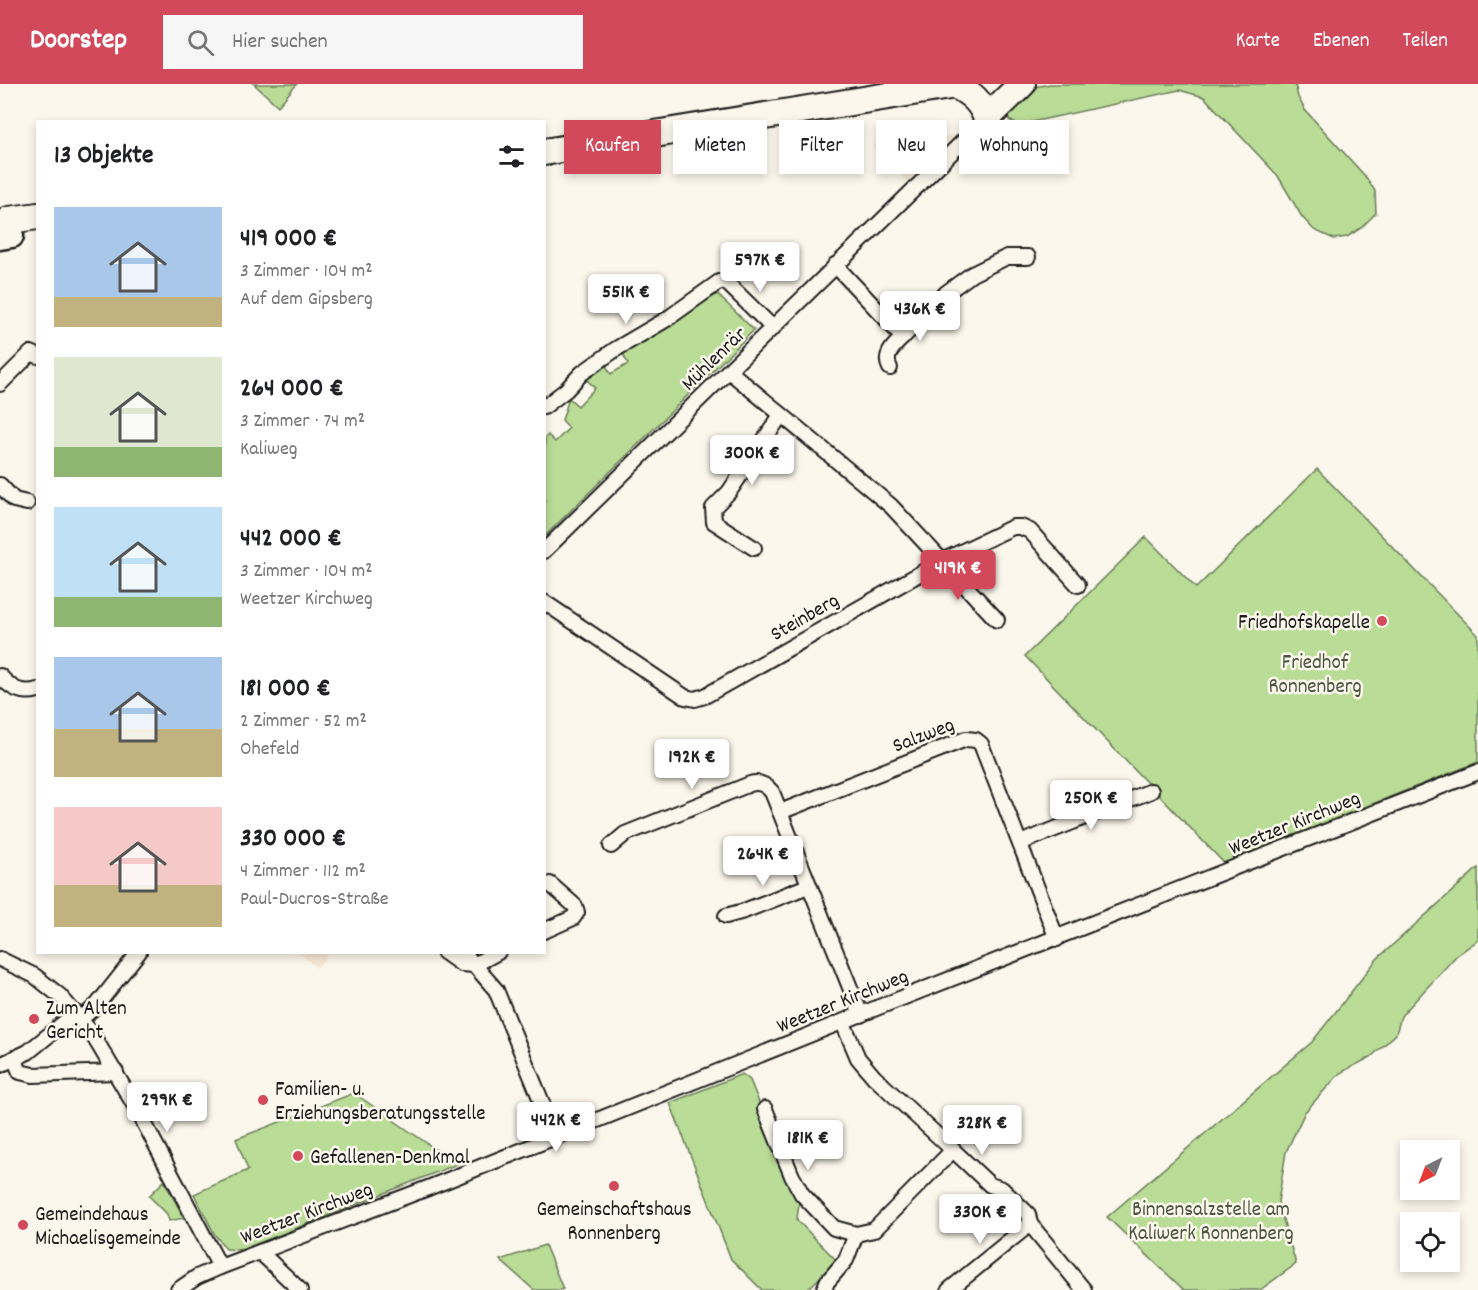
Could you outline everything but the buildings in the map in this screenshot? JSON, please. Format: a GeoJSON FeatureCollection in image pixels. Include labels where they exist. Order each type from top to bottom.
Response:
{"type":"FeatureCollection","features":[{"type":"Feature","properties":{"kind":"highway"},"geometry":{"type":"LineString","coordinates":[[546,135],[853,84]]}},
{"type":"Feature","properties":{"kind":"highway"},"geometry":{"type":"LineString","coordinates":[[546,152],[959,85],[982,105],[987,118],[1022,84]]}},
{"type":"Feature","properties":{"kind":"highway"},"geometry":{"type":"LineString","coordinates":[[5,229],[36,217]]}},
{"type":"Feature","properties":{"kind":"highway"},"geometry":{"type":"LineString","coordinates":[[5,229],[36,232]]}},
{"type":"Feature","properties":{"kind":"street","name":"Mühlenrär"},"geometry":{"type":"LineString","coordinates":[[546,549],[987,118]]}},
{"type":"Feature","properties":{"kind":"street"},"geometry":{"type":"LineString","coordinates":[[890,368],[887,363],[888,355],[946,293],[972,274],[1006,257],[1028,257]]}},
{"type":"Feature","properties":{"kind":"street"},"geometry":{"type":"LineString","coordinates":[[835,266],[903,337]]}},
{"type":"Feature","properties":{"kind":"street"},"geometry":{"type":"LineString","coordinates":[[546,405],[582,374],[616,349],[667,319],[718,282],[725,281],[773,328]]}},
{"type":"Feature","properties":{"kind":"street"},"geometry":{"type":"LineString","coordinates":[[0,384],[30,353],[36,355]]}},
{"type":"Feature","properties":{"kind":"street"},"geometry":{"type":"LineString","coordinates":[[729,371],[891,506],[997,620]]}},
{"type":"Feature","properties":{"kind":"street"},"geometry":{"type":"LineString","coordinates":[[754,548],[714,522],[713,508],[729,492],[782,415]]}},
{"type":"Feature","properties":{"kind":"street"},"geometry":{"type":"LineString","coordinates":[[0,485],[14,500],[27,503]]}},
{"type":"Feature","properties":{"kind":"street","name":"Steinberg"},"geometry":{"type":"LineString","coordinates":[[546,603],[685,697],[695,699],[705,696],[942,561],[1013,527],[1021,527],[1030,531],[1078,585]]}},
{"type":"Feature","properties":{"kind":"street"},"geometry":{"type":"LineString","coordinates":[[0,675],[9,685],[22,692],[36,690]]}},
{"type":"Feature","properties":{"kind":"street","name":"Salzweg"},"geometry":{"type":"LineString","coordinates":[[780,812],[970,738],[976,740],[981,744],[1057,939]]}},
{"type":"Feature","properties":{"kind":"street","name":"Weetzer Kirchweg"},"geometry":{"type":"LineString","coordinates":[[178,1290],[197,1277],[220,1266],[556,1137],[1478,772]]}},
{"type":"Feature","properties":{"kind":"street"},"geometry":{"type":"LineString","coordinates":[[611,846],[625,834],[756,782],[766,785],[772,792],[861,1016]]}},
{"type":"Feature","properties":{"kind":"street"},"geometry":{"type":"LineString","coordinates":[[1020,843],[1151,791]]}},
{"type":"Feature","properties":{"kind":"street"},"geometry":{"type":"LineString","coordinates":[[546,930],[573,918],[577,912],[575,906],[550,884]]}},
{"type":"Feature","properties":{"kind":"street"},"geometry":{"type":"LineString","coordinates":[[726,916],[808,886]]}},
{"type":"Feature","properties":{"kind":"street"},"geometry":{"type":"LineString","coordinates":[[0,1065],[28,1052],[97,1005],[137,954]]}},
{"type":"Feature","properties":{"kind":"street"},"geometry":{"type":"LineString","coordinates":[[447,954],[461,964],[474,965],[494,954]]}},
{"type":"Feature","properties":{"kind":"street"},"geometry":{"type":"LineString","coordinates":[[465,954],[496,990],[556,1137]]}},
{"type":"Feature","properties":{"kind":"street"},"geometry":{"type":"LineString","coordinates":[[0,959],[35,976],[60,996],[79,1016],[116,1072],[220,1266]]}},
{"type":"Feature","properties":{"kind":"street"},"geometry":{"type":"LineString","coordinates":[[843,1023],[858,1058],[874,1077],[990,1185],[1002,1189],[1028,1214],[1030,1224],[1084,1290]]}},
{"type":"Feature","properties":{"kind":"street"},"geometry":{"type":"LineString","coordinates":[[14,1058],[20,1072],[33,1076],[116,1072]]}},
{"type":"Feature","properties":{"kind":"street"},"geometry":{"type":"LineString","coordinates":[[765,1109],[792,1176],[802,1194],[834,1228],[856,1234],[874,1230],[953,1150]]}},
{"type":"Feature","properties":{"kind":"street"},"geometry":{"type":"LineString","coordinates":[[949,1290],[1030,1224]]}},
{"type":"Feature","properties":{"kind":"street"},"geometry":{"type":"LineString","coordinates":[[825,1286],[846,1260],[856,1234]]}},
{"type":"Feature","properties":{"kind":"street"},"geometry":{"type":"LineString","coordinates":[[260,1252],[300,1290]]}},
{"type":"Feature","properties":{"kind":"shaded area"},"geometry":{"type":"Polygon","coordinates":[[[955,135],[947,143],[947,136],[955,135]]]}},
{"type":"Feature","properties":{"kind":"shaded area"},"geometry":{"type":"Polygon","coordinates":[[[899,174],[915,174],[907,182],[899,174]]]}},
{"type":"Feature","properties":{"kind":"shaded area"},"geometry":{"type":"Polygon","coordinates":[[[300,954],[329,954],[317,968],[300,954]]]}},
{"type":"Feature","properties":{"kind":"green space"},"geometry":{"type":"Polygon","coordinates":[[[254,84],[297,84],[278,106],[254,84]]]}},
{"type":"Feature","properties":{"kind":"green space"},"geometry":{"type":"Polygon","coordinates":[[[1050,84],[1295,84],[1298,97],[1305,110],[1365,176],[1375,191],[1376,213],[1361,228],[1347,237],[1334,239],[1314,230],[1302,217],[1278,176],[1204,97],[1179,90],[1041,120],[1009,120],[1004,110],[1028,88],[1050,84]]]}},
{"type":"Feature","properties":{"kind":"green space"},"geometry":{"type":"Polygon","coordinates":[[[717,294],[754,330],[546,535],[546,437],[548,435],[555,442],[569,428],[562,420],[569,398],[578,406],[595,388],[586,379],[605,364],[611,374],[628,364],[623,354],[717,294]]]}},
{"type":"Feature","properties":{"kind":"green space","name":"Friedhof Ronnenberg"},"geometry":{"type":"Polygon","coordinates":[[[1317,469],[1478,635],[1478,762],[1224,863],[1025,656],[1146,537],[1196,588],[1317,469]]]}},
{"type":"Feature","properties":{"kind":"green space","name":"Binnensalzstelle am Kaliwerk Ronnenberg"},"geometry":{"type":"Polygon","coordinates":[[[1478,868],[1478,940],[1456,956],[1401,1016],[1396,1034],[1371,1057],[1340,1073],[1305,1112],[1286,1152],[1278,1202],[1296,1264],[1260,1290],[1184,1290],[1107,1217],[1312,1042],[1377,959],[1478,868]]]}},
{"type":"Feature","properties":{"kind":"green space"},"geometry":{"type":"Polygon","coordinates":[[[742,1074],[750,1080],[799,1202],[797,1220],[837,1261],[807,1290],[762,1290],[731,1259],[670,1103],[742,1074]]]}},
{"type":"Feature","properties":{"kind":"green space"},"geometry":{"type":"Polygon","coordinates":[[[354,1093],[457,1164],[242,1250],[226,1249],[215,1235],[194,1194],[248,1170],[236,1139],[354,1093]]]}},
{"type":"Feature","properties":{"kind":"green space"},"geometry":{"type":"Polygon","coordinates":[[[164,1181],[184,1218],[169,1221],[167,1214],[149,1196],[164,1181]]]}},
{"type":"Feature","properties":{"kind":"green space"},"geometry":{"type":"Polygon","coordinates":[[[545,1245],[563,1289],[534,1290],[500,1260],[545,1245]]]}},
{"type":"Feature","properties":{"kind":"place","name":"Friedhofskapelle"},"geometry":{"type":"Point","coordinates":[1382,621]}},
{"type":"Feature","properties":{"kind":"place","name":"Zum Alten Gericht"},"geometry":{"type":"Point","coordinates":[34,1019]}},
{"type":"Feature","properties":{"kind":"place","name":"Familien- u. Erziehungsberatungsstelle"},"geometry":{"type":"Point","coordinates":[263,1100]}},
{"type":"Feature","properties":{"kind":"place","name":"Gefallenen-Denkmal"},"geometry":{"type":"Point","coordinates":[298,1156]}},
{"type":"Feature","properties":{"kind":"place","name":"Gemeinschaftshaus Ronnenberg"},"geometry":{"type":"Point","coordinates":[614,1186]}},
{"type":"Feature","properties":{"kind":"place","name":"Gemeindehaus Michaelisgemeinde"},"geometry":{"type":"Point","coordinates":[23,1225]}}]}
